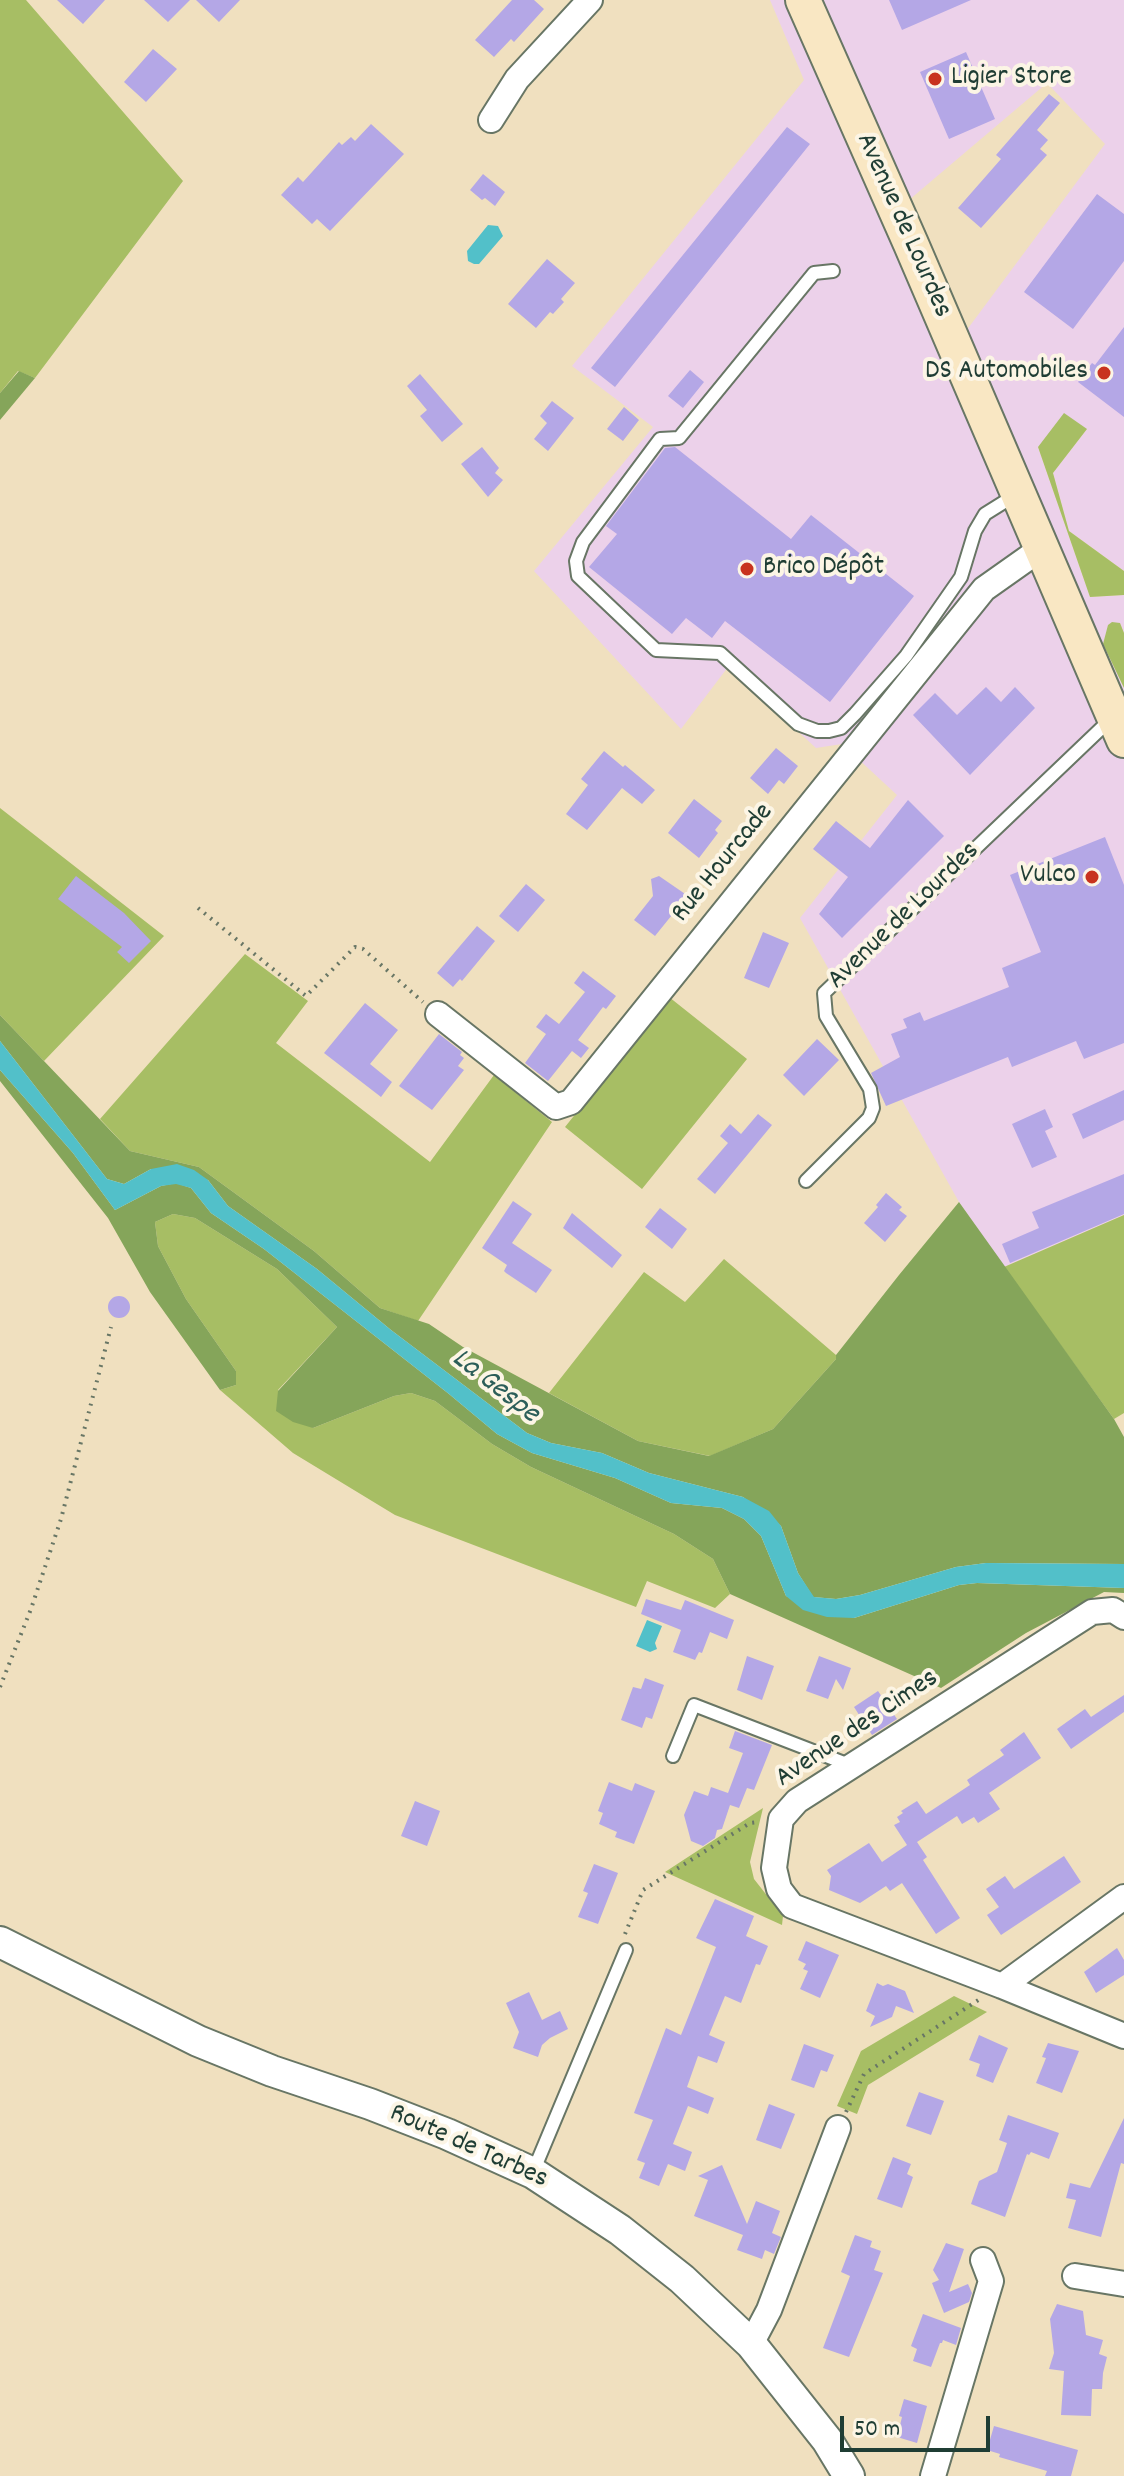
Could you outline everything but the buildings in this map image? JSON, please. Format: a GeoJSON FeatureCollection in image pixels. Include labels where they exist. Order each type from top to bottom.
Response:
{"type":"FeatureCollection","features":[{"type":"Feature","properties":{"kind":"main road","name":"Avenue de Lourdes"},"geometry":{"type":"LineString","coordinates":[[803,0],[1119,728]]}},
{"type":"Feature","properties":{"kind":"street"},"geometry":{"type":"LineString","coordinates":[[491,120],[517,79],[590,0]]}},
{"type":"Feature","properties":{"kind":"street","name":"Rue Hourcade"},"geometry":{"type":"LineString","coordinates":[[438,1014],[556,1107],[571,1102],[984,589],[1042,548]]}},
{"type":"Feature","properties":{"kind":"street","name":"Avenue des Cimes"},"geometry":{"type":"LineString","coordinates":[[1124,1617],[1113,1610],[1092,1612],[797,1801],[781,1819],[774,1868],[779,1889],[792,1906],[1124,2036]]}},
{"type":"Feature","properties":{"kind":"street"},"geometry":{"type":"LineString","coordinates":[[1002,1986],[1124,1897]]}},
{"type":"Feature","properties":{"kind":"street","name":"Route de Tarbes"},"geometry":{"type":"LineString","coordinates":[[0,1942],[198,2041],[447,2134],[533,2173],[620,2230],[657,2259],[751,2344],[827,2440],[849,2476]]}},
{"type":"Feature","properties":{"kind":"street"},"geometry":{"type":"LineString","coordinates":[[751,2344],[769,2310],[838,2128]]}},
{"type":"Feature","properties":{"kind":"street"},"geometry":{"type":"LineString","coordinates":[[933,2476],[991,2281],[983,2260]]}},
{"type":"Feature","properties":{"kind":"street"},"geometry":{"type":"LineString","coordinates":[[1075,2276],[1124,2284]]}},
{"type":"Feature","properties":{"kind":"lane"},"geometry":{"type":"LineString","coordinates":[[833,271],[814,273],[679,438],[660,439],[583,542],[576,561],[578,576],[656,650],[720,653],[798,724],[817,731],[829,731],[841,728],[906,656],[961,577],[975,531],[985,514],[1017,494]]}},
{"type":"Feature","properties":{"kind":"lane","name":"Avenue de Lourdes"},"geometry":{"type":"LineString","coordinates":[[806,1181],[869,1118],[873,1108],[870,1089],[826,1016],[824,993],[1119,728]]}},
{"type":"Feature","properties":{"kind":"lane"},"geometry":{"type":"LineString","coordinates":[[673,1756],[694,1705],[852,1766]]}},
{"type":"Feature","properties":{"kind":"lane"},"geometry":{"type":"LineString","coordinates":[[533,2173],[626,1950]]}},
{"type":"Feature","properties":{"kind":"path"},"geometry":{"type":"LineString","coordinates":[[198,908],[306,996],[355,947],[363,949],[438,1014]]}},
{"type":"Feature","properties":{"kind":"path"},"geometry":{"type":"LineString","coordinates":[[0,1687],[31,1609],[61,1519],[111,1327]]}},
{"type":"Feature","properties":{"kind":"path"},"geometry":{"type":"LineString","coordinates":[[626,1950],[622,1940],[643,1890],[750,1823],[781,1819]]}},
{"type":"Feature","properties":{"kind":"path"},"geometry":{"type":"LineString","coordinates":[[838,2128],[864,2074],[1002,1986]]}},
{"type":"Feature","properties":{"kind":"shaded area"},"geometry":{"type":"Polygon","coordinates":[[[770,0],[1124,0],[1124,571],[1069,531],[1053,473],[1087,429],[1038,447],[1090,597],[1124,595],[1124,633],[1120,623],[1103,644],[1124,688],[1124,1215],[1004,1267],[959,1202],[800,918],[897,795],[842,744],[816,748],[728,667],[681,729],[534,571],[653,427],[572,366],[804,80],[770,0]],[[1047,83],[909,200],[966,331],[1105,144],[1047,83]]]}},
{"type":"Feature","properties":{"kind":"green space"},"geometry":{"type":"Polygon","coordinates":[[[0,0],[26,0],[183,181],[35,378],[18,371],[0,393],[0,0]]]}},
{"type":"Feature","properties":{"kind":"green space"},"geometry":{"type":"Polygon","coordinates":[[[19,371],[35,378],[0,420],[0,393],[19,371]]]}},
{"type":"Feature","properties":{"kind":"green space"},"geometry":{"type":"Polygon","coordinates":[[[1064,413],[1087,429],[1053,473],[1069,531],[1124,571],[1124,595],[1090,597],[1038,447],[1064,413]]]}},
{"type":"Feature","properties":{"kind":"green space"},"geometry":{"type":"Polygon","coordinates":[[[1120,623],[1124,633],[1124,688],[1103,644],[1108,625],[1120,623]]]}},
{"type":"Feature","properties":{"kind":"green space"},"geometry":{"type":"Polygon","coordinates":[[[0,808],[164,936],[44,1061],[0,1015],[0,808]]]}},
{"type":"Feature","properties":{"kind":"green space"},"geometry":{"type":"Polygon","coordinates":[[[245,954],[308,1001],[276,1043],[430,1162],[494,1075],[552,1122],[418,1321],[380,1308],[314,1251],[199,1167],[130,1151],[100,1119],[245,954]]]}},
{"type":"Feature","properties":{"kind":"green space"},"geometry":{"type":"Polygon","coordinates":[[[669,997],[747,1059],[642,1189],[565,1127],[669,997]]]}},
{"type":"Feature","properties":{"kind":"green space"},"geometry":{"type":"Polygon","coordinates":[[[0,1015],[130,1151],[199,1167],[314,1251],[380,1308],[429,1324],[463,1347],[638,1441],[709,1456],[773,1429],[836,1359],[836,1355],[959,1202],[1124,1437],[1124,1564],[986,1563],[956,1567],[860,1595],[836,1599],[813,1597],[798,1573],[781,1526],[743,1497],[649,1473],[602,1453],[551,1443],[527,1433],[391,1330],[317,1269],[228,1206],[208,1180],[151,1169],[124,1184],[107,1179],[0,1041],[0,1015]]]}},
{"type":"Feature","properties":{"kind":"green space"},"geometry":{"type":"Polygon","coordinates":[[[0,1070],[73,1153],[115,1210],[161,1186],[176,1183],[191,1188],[211,1213],[264,1249],[497,1434],[532,1453],[615,1478],[671,1503],[722,1508],[744,1519],[761,1536],[786,1596],[854,1618],[959,1585],[977,1583],[1124,1588],[1124,1593],[1104,1592],[1026,1633],[941,1688],[730,1594],[713,1559],[674,1534],[531,1467],[492,1444],[435,1401],[411,1393],[394,1396],[313,1428],[293,1422],[276,1411],[278,1391],[337,1327],[277,1269],[195,1218],[173,1214],[155,1222],[158,1246],[186,1299],[236,1371],[236,1385],[220,1390],[150,1292],[108,1218],[0,1081],[0,1070]]]}},
{"type":"Feature","properties":{"kind":"green space"},"geometry":{"type":"Polygon","coordinates":[[[173,1214],[195,1218],[277,1269],[337,1327],[278,1390],[313,1428],[394,1396],[411,1393],[435,1401],[492,1444],[531,1467],[674,1534],[713,1559],[730,1594],[715,1608],[647,1581],[636,1607],[395,1515],[293,1453],[220,1390],[236,1385],[236,1371],[186,1299],[158,1246],[155,1222],[173,1214]]]}},
{"type":"Feature","properties":{"kind":"green space"},"geometry":{"type":"Polygon","coordinates":[[[1124,1215],[1124,1413],[1114,1419],[1004,1267],[1124,1215]]]}},
{"type":"Feature","properties":{"kind":"green space"},"geometry":{"type":"Polygon","coordinates":[[[724,1259],[836,1355],[836,1359],[773,1429],[710,1456],[638,1441],[549,1393],[644,1272],[685,1302],[724,1259]]]}},
{"type":"Feature","properties":{"kind":"green space"},"geometry":{"type":"Polygon","coordinates":[[[763,1808],[750,1862],[754,1879],[783,1916],[782,1925],[665,1872],[763,1808]]]}},
{"type":"Feature","properties":{"kind":"green space"},"geometry":{"type":"Polygon","coordinates":[[[954,1996],[987,2012],[868,2085],[857,2114],[837,2106],[861,2051],[954,1996]]]}},
{"type":"Feature","properties":{"kind":"water"},"geometry":{"type":"Polygon","coordinates":[[[488,225],[498,226],[503,236],[479,264],[474,264],[468,261],[467,251],[488,225]]]}},
{"type":"Feature","properties":{"kind":"water"},"geometry":{"type":"Polygon","coordinates":[[[0,1041],[107,1179],[124,1184],[151,1169],[177,1164],[194,1170],[208,1180],[228,1206],[317,1269],[391,1330],[527,1433],[551,1443],[602,1453],[649,1473],[743,1497],[769,1511],[781,1526],[798,1573],[814,1597],[836,1599],[860,1595],[956,1567],[986,1563],[1124,1564],[1124,1588],[977,1583],[959,1585],[854,1618],[827,1617],[803,1610],[786,1596],[761,1536],[744,1519],[722,1508],[671,1503],[615,1478],[532,1453],[497,1434],[264,1249],[211,1213],[191,1188],[176,1184],[161,1186],[115,1210],[73,1153],[0,1070],[0,1041]]]}},
{"type":"Feature","properties":{"kind":"water"},"geometry":{"type":"Polygon","coordinates":[[[647,1620],[662,1626],[655,1643],[657,1649],[650,1652],[636,1646],[647,1620]]]}},
{"type":"Feature","properties":{"kind":"place","name":"Ligier Store"},"geometry":{"type":"Point","coordinates":[935,79]}},
{"type":"Feature","properties":{"kind":"place","name":"DS Automobiles"},"geometry":{"type":"Point","coordinates":[1104,373]}},
{"type":"Feature","properties":{"kind":"place","name":"Brico Dépôt"},"geometry":{"type":"Point","coordinates":[747,569]}},
{"type":"Feature","properties":{"kind":"place","name":"Vulco"},"geometry":{"type":"Point","coordinates":[1092,877]}},
{"type":"Feature","properties":{"kind":"water label","name":"La Gespe"},"geometry":{"type":"Point","coordinates":[494,1388]}}]}
